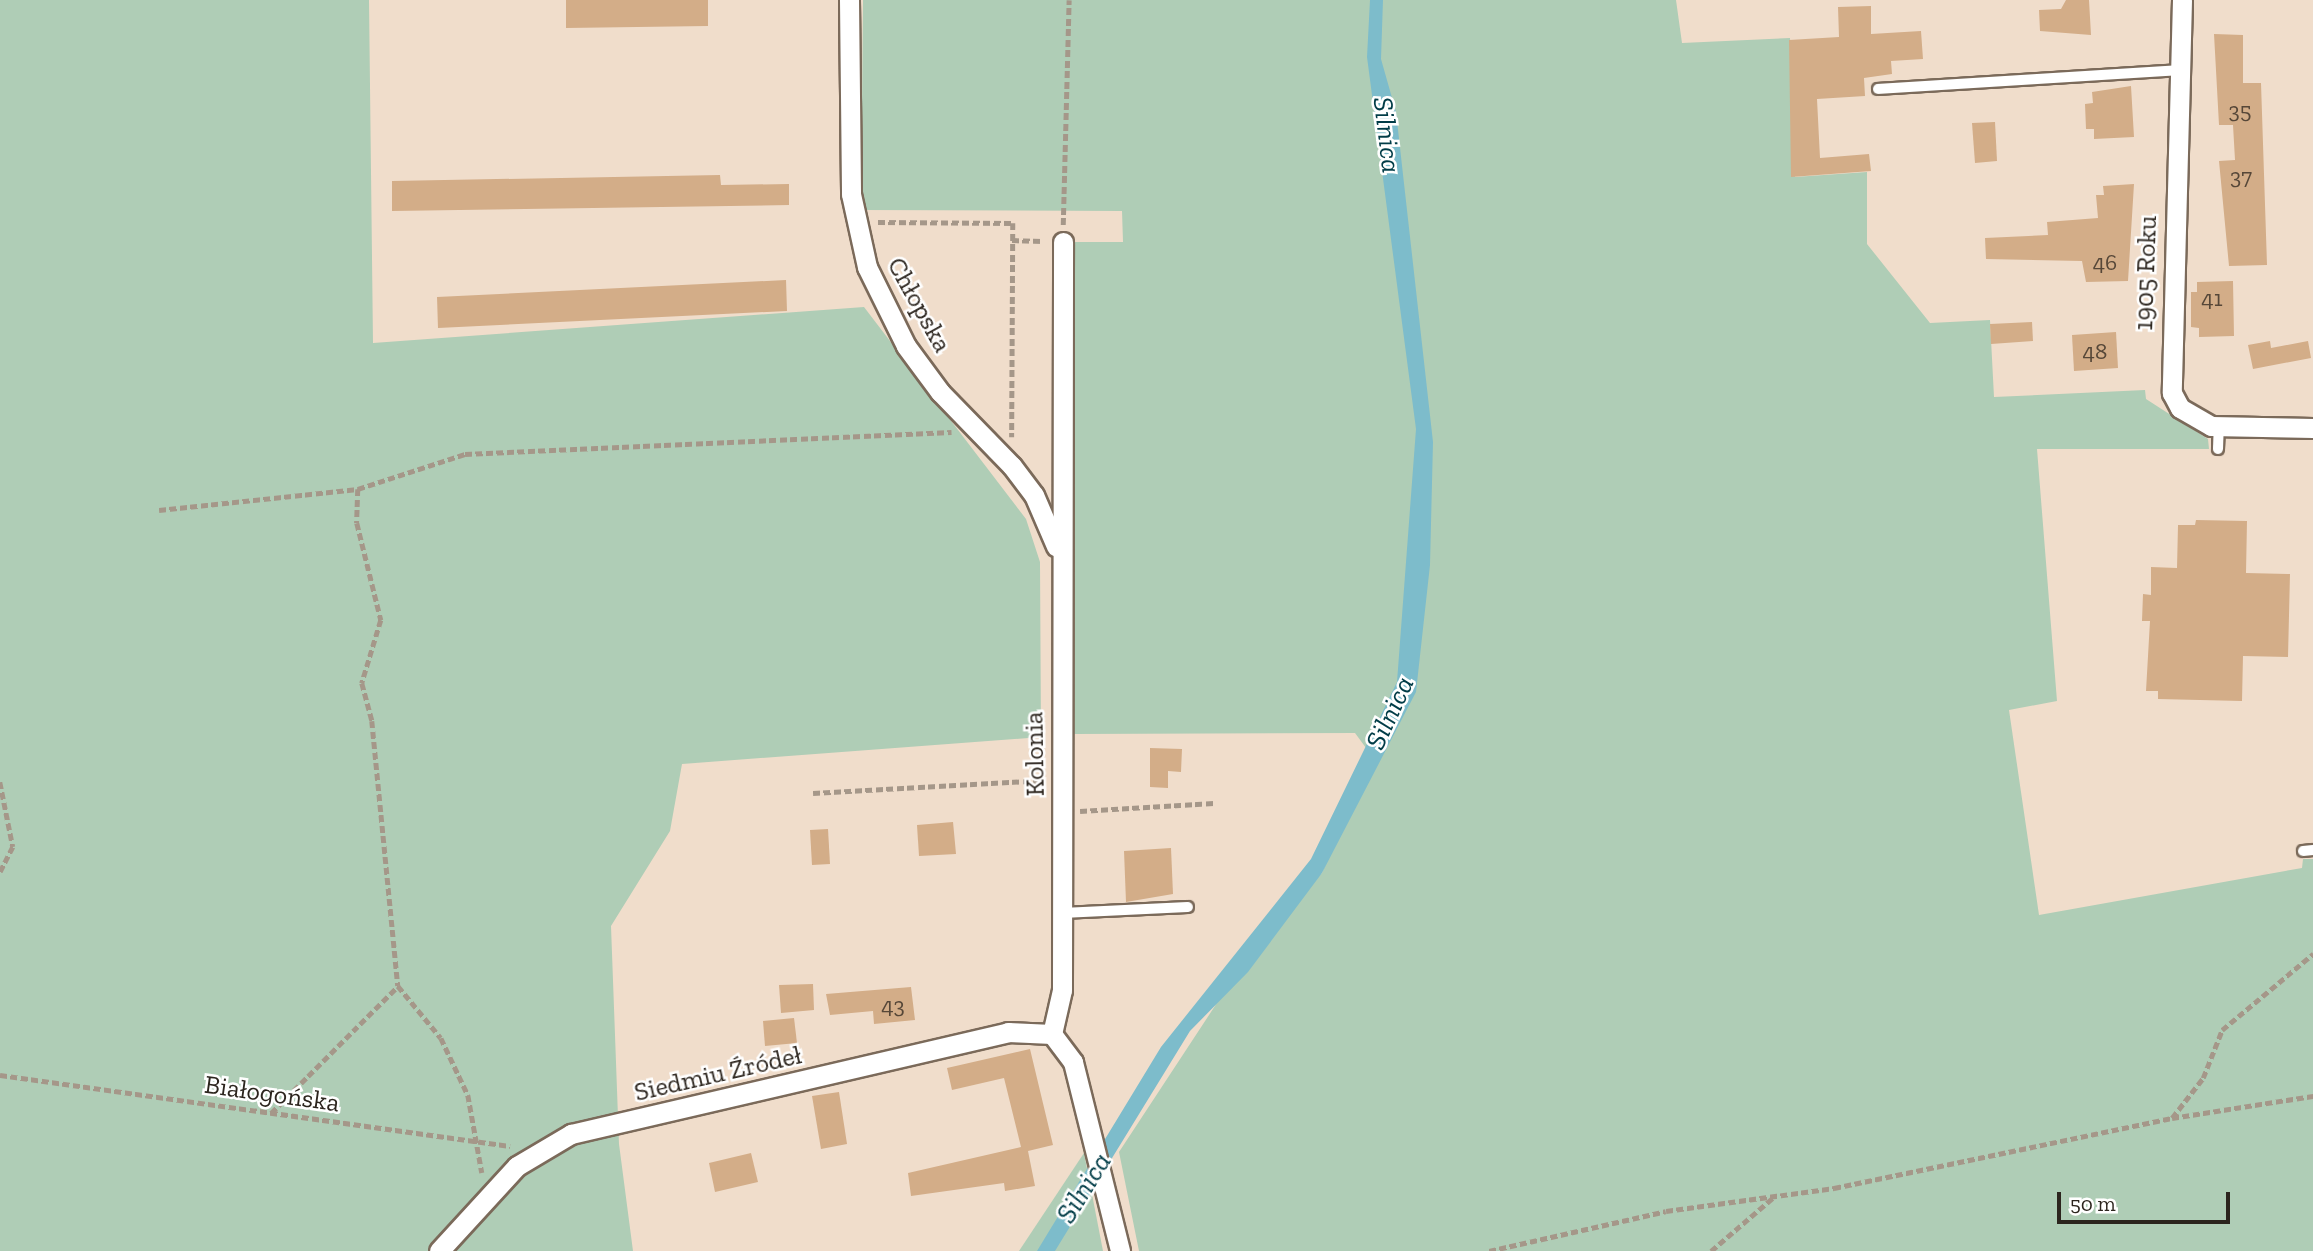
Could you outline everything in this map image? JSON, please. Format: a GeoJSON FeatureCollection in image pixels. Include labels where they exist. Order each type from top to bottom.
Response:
{"type":"FeatureCollection","features":[{"type":"Feature","properties":{"kind":"street","name":"Chłopska"},"geometry":{"type":"LineString","coordinates":[[849,0],[856,222],[867,267],[906,346],[977,430],[1012,466],[1034,495],[1058,550]]}},
{"type":"Feature","properties":{"kind":"street","name":"1905 Roku"},"geometry":{"type":"LineString","coordinates":[[2182,0],[2172,393],[2192,417],[2219,426],[2313,428]]}},
{"type":"Feature","properties":{"kind":"street","name":"Kolonia"},"geometry":{"type":"LineString","coordinates":[[1052,1034],[1062,989],[1058,550],[1063,242]]}},
{"type":"Feature","properties":{"kind":"street","name":"Siedmiu Źródeł"},"geometry":{"type":"LineString","coordinates":[[439,1251],[485,1195],[538,1148],[571,1134],[1008,1032],[1052,1034]]}},
{"type":"Feature","properties":{"kind":"street"},"geometry":{"type":"LineString","coordinates":[[1052,1034],[1073,1062],[1105,1181],[1119,1251]]}},
{"type":"Feature","properties":{"kind":"lane"},"geometry":{"type":"LineString","coordinates":[[1878,89],[2180,69]]}},
{"type":"Feature","properties":{"kind":"lane"},"geometry":{"type":"LineString","coordinates":[[2218,449],[2219,426]]}},
{"type":"Feature","properties":{"kind":"lane"},"geometry":{"type":"LineString","coordinates":[[1062,913],[1188,907]]}},
{"type":"Feature","properties":{"kind":"path"},"geometry":{"type":"LineString","coordinates":[[1012,240],[1063,242],[1069,0]]}},
{"type":"Feature","properties":{"kind":"path"},"geometry":{"type":"LineString","coordinates":[[856,222],[1013,223],[1012,466]]}},
{"type":"Feature","properties":{"kind":"path"},"geometry":{"type":"LineString","coordinates":[[159,510],[358,489],[465,454],[977,430]]}},
{"type":"Feature","properties":{"kind":"path"},"geometry":{"type":"LineString","coordinates":[[358,489],[357,523],[381,620],[362,683],[388,858],[385,905],[398,986],[441,1038],[468,1095],[485,1195]]}},
{"type":"Feature","properties":{"kind":"path"},"geometry":{"type":"LineString","coordinates":[[813,793],[1061,779]]}},
{"type":"Feature","properties":{"kind":"path"},"geometry":{"type":"LineString","coordinates":[[0,782],[13,847],[0,872]]}},
{"type":"Feature","properties":{"kind":"path"},"geometry":{"type":"LineString","coordinates":[[1062,812],[1214,803]]}},
{"type":"Feature","properties":{"kind":"path"},"geometry":{"type":"LineString","coordinates":[[2172,1118],[2203,1078],[2222,1030],[2313,954]]}},
{"type":"Feature","properties":{"kind":"path"},"geometry":{"type":"LineString","coordinates":[[271,1113],[398,986]]}},
{"type":"Feature","properties":{"kind":"path","name":"Białogońska"},"geometry":{"type":"LineString","coordinates":[[0,1075],[477,1143],[538,1148]]}},
{"type":"Feature","properties":{"kind":"path"},"geometry":{"type":"LineString","coordinates":[[1489,1251],[1666,1211],[1776,1196],[2172,1118],[2313,1096]]}},
{"type":"Feature","properties":{"kind":"path"},"geometry":{"type":"LineString","coordinates":[[1711,1251],[1776,1196]]}},
{"type":"Feature","properties":{"kind":"green space"},"geometry":{"type":"Polygon","coordinates":[[[0,0],[369,0],[373,343],[864,307],[1026,519],[1040,562],[1041,737],[682,764],[670,831],[611,926],[619,1144],[633,1251],[0,1251],[0,0]]]}},
{"type":"Feature","properties":{"kind":"green space"},"geometry":{"type":"Polygon","coordinates":[[[863,0],[1676,0],[1682,43],[1790,38],[1795,177],[1867,172],[1867,244],[1930,323],[1990,320],[1994,397],[2145,390],[2146,399],[2208,439],[2209,449],[2037,449],[2057,701],[2009,710],[2039,915],[2302,868],[2303,859],[2313,859],[2313,1251],[1139,1251],[1119,1152],[1257,942],[1322,873],[1372,756],[1355,733],[1073,734],[1072,242],[1123,242],[1122,211],[861,210],[863,0]]]}},
{"type":"Feature","properties":{"kind":"green space"},"geometry":{"type":"Polygon","coordinates":[[[1084,1153],[1103,1251],[1019,1251],[1084,1153]]]}},
{"type":"Feature","properties":{"kind":"water","name":"Silnica"},"geometry":{"type":"Polygon","coordinates":[[[1370,0],[1383,0],[1381,59],[1396,112],[1433,442],[1430,565],[1416,692],[1322,873],[1248,972],[1190,1031],[1055,1251],[1037,1251],[1161,1047],[1311,859],[1397,682],[1416,429],[1367,57],[1370,0]]]}},
{"type":"Feature","properties":{"kind":"building"},"geometry":{"type":"Polygon","coordinates":[[[566,0],[708,0],[708,26],[566,28],[566,0]]]}},
{"type":"Feature","properties":{"kind":"building"},"geometry":{"type":"Polygon","coordinates":[[[2066,0],[2089,0],[2091,35],[2040,31],[2039,10],[2061,9],[2066,0]]]}},
{"type":"Feature","properties":{"kind":"building"},"geometry":{"type":"Polygon","coordinates":[[[1871,6],[1871,34],[1921,31],[1923,59],[1891,61],[1892,74],[1864,78],[1865,96],[1817,99],[1820,158],[1869,154],[1871,171],[1791,177],[1789,40],[1839,37],[1838,7],[1871,6]]]}},
{"type":"Feature","properties":{"kind":"building"},"geometry":{"type":"Polygon","coordinates":[[[2214,34],[2243,35],[2243,83],[2261,83],[2267,265],[2229,266],[2219,161],[2235,160],[2233,125],[2219,125],[2214,34]]]}},
{"type":"Feature","properties":{"kind":"building"},"geometry":{"type":"Polygon","coordinates":[[[2131,86],[2134,137],[2094,139],[2094,129],[2086,129],[2085,104],[2093,103],[2092,92],[2131,86]]]}},
{"type":"Feature","properties":{"kind":"building"},"geometry":{"type":"Polygon","coordinates":[[[1995,122],[1997,161],[1975,163],[1972,123],[1995,122]]]}},
{"type":"Feature","properties":{"kind":"building"},"geometry":{"type":"Polygon","coordinates":[[[720,175],[721,185],[789,184],[789,205],[392,211],[392,181],[720,175]]]}},
{"type":"Feature","properties":{"kind":"building"},"geometry":{"type":"Polygon","coordinates":[[[2134,184],[2128,281],[2086,282],[2082,261],[1986,259],[1985,238],[2048,235],[2047,222],[2098,218],[2096,195],[2104,195],[2103,186],[2134,184]]]}},
{"type":"Feature","properties":{"kind":"building"},"geometry":{"type":"Polygon","coordinates":[[[786,280],[787,311],[438,328],[437,297],[786,280]]]}},
{"type":"Feature","properties":{"kind":"building"},"geometry":{"type":"Polygon","coordinates":[[[2233,281],[2234,336],[2199,337],[2199,328],[2191,327],[2191,292],[2197,292],[2197,282],[2233,281]]]}},
{"type":"Feature","properties":{"kind":"building"},"geometry":{"type":"Polygon","coordinates":[[[2032,322],[2033,341],[1991,344],[1990,324],[2032,322]]]}},
{"type":"Feature","properties":{"kind":"building"},"geometry":{"type":"Polygon","coordinates":[[[2116,332],[2118,368],[2074,371],[2072,335],[2116,332]]]}},
{"type":"Feature","properties":{"kind":"building"},"geometry":{"type":"Polygon","coordinates":[[[2270,341],[2271,348],[2308,341],[2311,358],[2253,369],[2248,345],[2270,341]]]}},
{"type":"Feature","properties":{"kind":"building"},"geometry":{"type":"Polygon","coordinates":[[[2196,520],[2247,521],[2246,573],[2290,574],[2288,657],[2243,656],[2242,701],[2158,699],[2158,691],[2146,691],[2150,621],[2142,621],[2143,594],[2151,595],[2151,567],[2177,568],[2178,525],[2195,525],[2196,520]]]}},
{"type":"Feature","properties":{"kind":"building"},"geometry":{"type":"Polygon","coordinates":[[[1150,748],[1182,749],[1181,772],[1168,771],[1168,788],[1150,787],[1150,748]]]}},
{"type":"Feature","properties":{"kind":"building"},"geometry":{"type":"Polygon","coordinates":[[[953,822],[956,854],[919,856],[917,825],[953,822]]]}},
{"type":"Feature","properties":{"kind":"building"},"geometry":{"type":"Polygon","coordinates":[[[828,829],[830,864],[812,865],[810,830],[828,829]]]}},
{"type":"Feature","properties":{"kind":"building"},"geometry":{"type":"Polygon","coordinates":[[[1171,848],[1173,894],[1126,902],[1124,851],[1171,848]]]}},
{"type":"Feature","properties":{"kind":"building"},"geometry":{"type":"Polygon","coordinates":[[[813,984],[814,1010],[781,1013],[779,985],[813,984]]]}},
{"type":"Feature","properties":{"kind":"building"},"geometry":{"type":"Polygon","coordinates":[[[911,987],[915,1020],[874,1024],[873,1011],[830,1015],[826,994],[911,987]]]}},
{"type":"Feature","properties":{"kind":"building"},"geometry":{"type":"Polygon","coordinates":[[[794,1018],[797,1043],[765,1046],[763,1021],[794,1018]]]}},
{"type":"Feature","properties":{"kind":"building"},"geometry":{"type":"Polygon","coordinates":[[[1030,1049],[1053,1145],[1028,1151],[1035,1186],[1005,1191],[1004,1183],[911,1196],[908,1173],[1021,1147],[1004,1078],[952,1090],[947,1068],[1030,1049]]]}},
{"type":"Feature","properties":{"kind":"building"},"geometry":{"type":"Polygon","coordinates":[[[839,1092],[847,1144],[821,1149],[812,1096],[839,1092]]]}},
{"type":"Feature","properties":{"kind":"building"},"geometry":{"type":"Polygon","coordinates":[[[751,1153],[758,1182],[715,1192],[709,1163],[751,1153]]]}}]}
